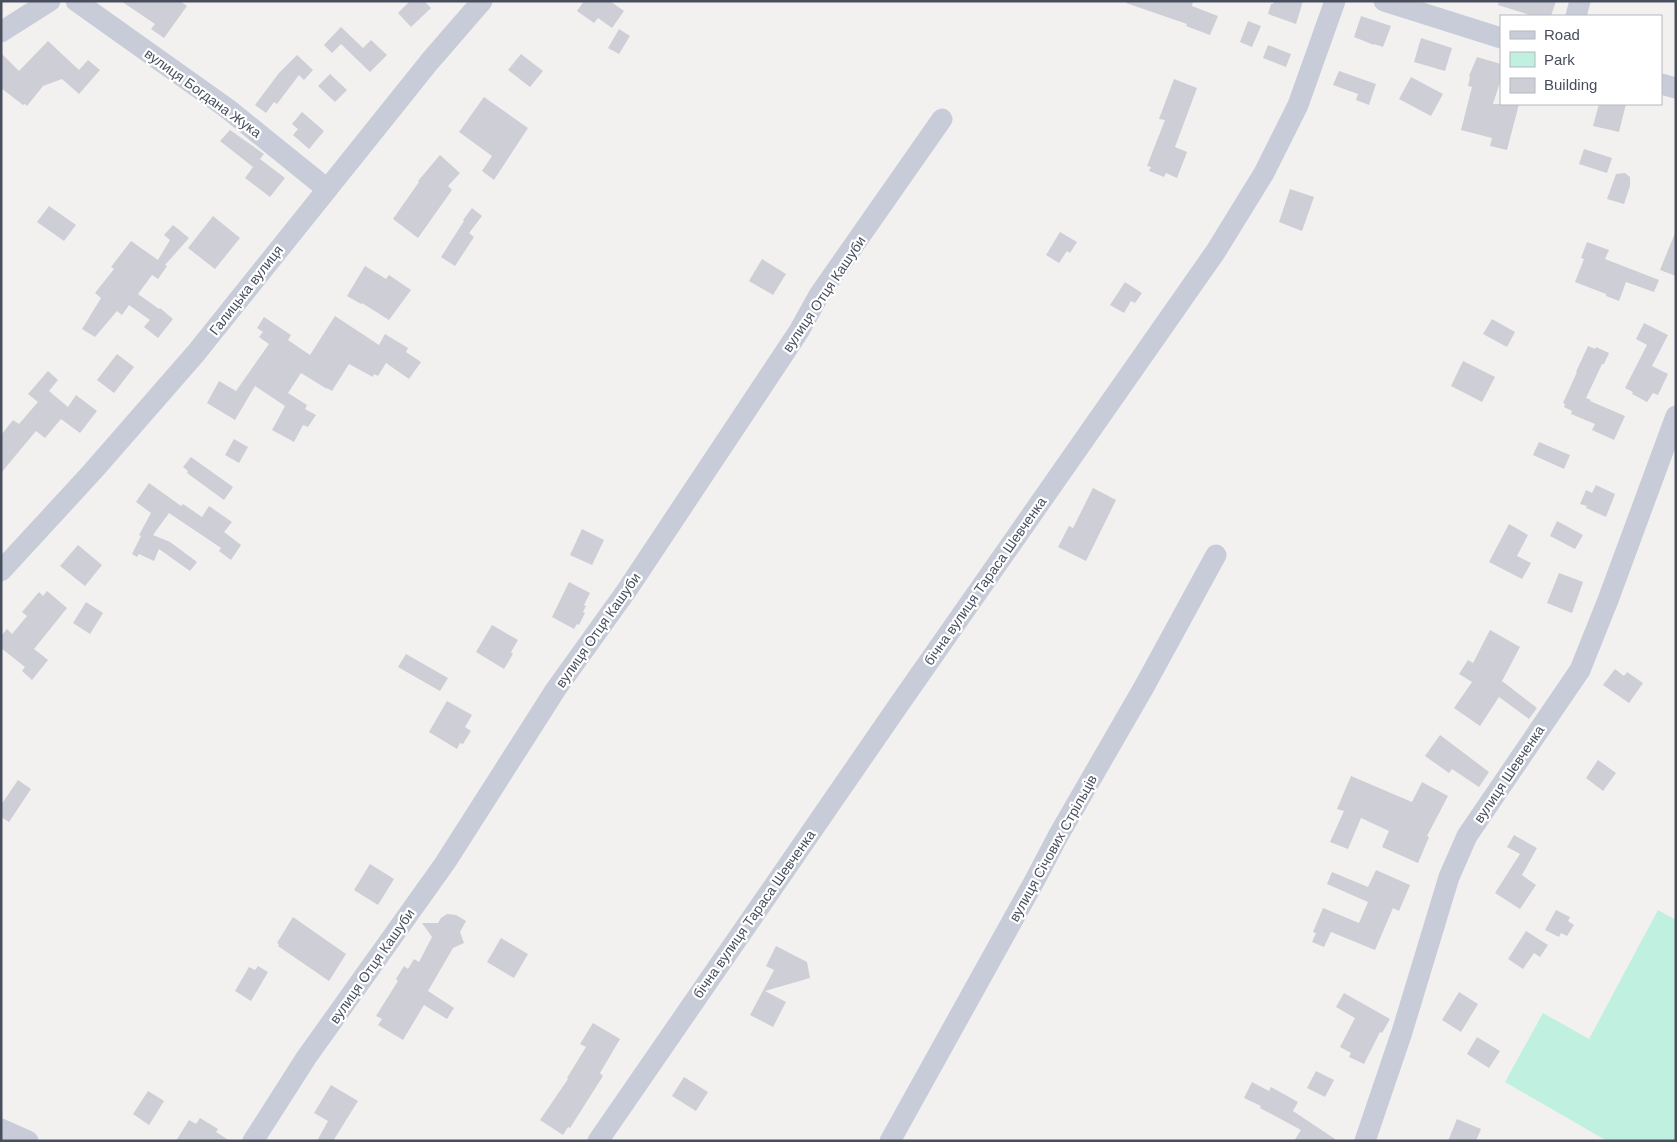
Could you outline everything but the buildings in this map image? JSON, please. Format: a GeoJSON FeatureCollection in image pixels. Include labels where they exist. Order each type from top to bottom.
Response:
{"type":"FeatureCollection","features":[{"type":"Feature","properties":{"kind":"street"},"geometry":{"type":"LineString","coordinates":[[1,32],[50,1]]}},
{"type":"Feature","properties":{"kind":"street","name":"вулиця Богдана Жука"},"geometry":{"type":"LineString","coordinates":[[76,1],[228,109],[327,188]]}},
{"type":"Feature","properties":{"kind":"street","name":"Галицька вулиця"},"geometry":{"type":"LineString","coordinates":[[1,571],[93,471],[196,353],[430,61],[482,1]]}},
{"type":"Feature","properties":{"kind":"street","name":"бічна вулиця Тараса Шевченка"},"geometry":{"type":"LineString","coordinates":[[598,1141],[894,711],[1216,251],[1264,173],[1298,106],[1335,1]]}},
{"type":"Feature","properties":{"kind":"street"},"geometry":{"type":"LineString","coordinates":[[1384,1],[1500,38]]}},
{"type":"Feature","properties":{"kind":"street"},"geometry":{"type":"LineString","coordinates":[[1576,15],[1580,1]]}},
{"type":"Feature","properties":{"kind":"street"},"geometry":{"type":"LineString","coordinates":[[1662,84],[1676,88]]}},
{"type":"Feature","properties":{"kind":"street","name":"вулиця Отця Кашуби"},"geometry":{"type":"LineString","coordinates":[[253,1141],[306,1058],[444,863],[556,689],[627,590],[799,331],[819,295],[942,119]]}},
{"type":"Feature","properties":{"kind":"street","name":"вулиця Шевченка"},"geometry":{"type":"LineString","coordinates":[[1365,1141],[1402,1032],[1449,877],[1467,836],[1580,670],[1676,416]]}},
{"type":"Feature","properties":{"kind":"street","name":"вулиця Січових Стрільців"},"geometry":{"type":"LineString","coordinates":[[890,1141],[1216,555]]}},
{"type":"Feature","properties":{"kind":"street"},"geometry":{"type":"LineString","coordinates":[[1,1128],[28,1141]]}},
{"type":"Feature","properties":{"kind":"green space"},"geometry":{"type":"Polygon","coordinates":[[[1658,910],[1676,920],[1676,1141],[1607,1141],[1505,1082],[1543,1013],[1589,1039],[1658,910]]]}}]}
